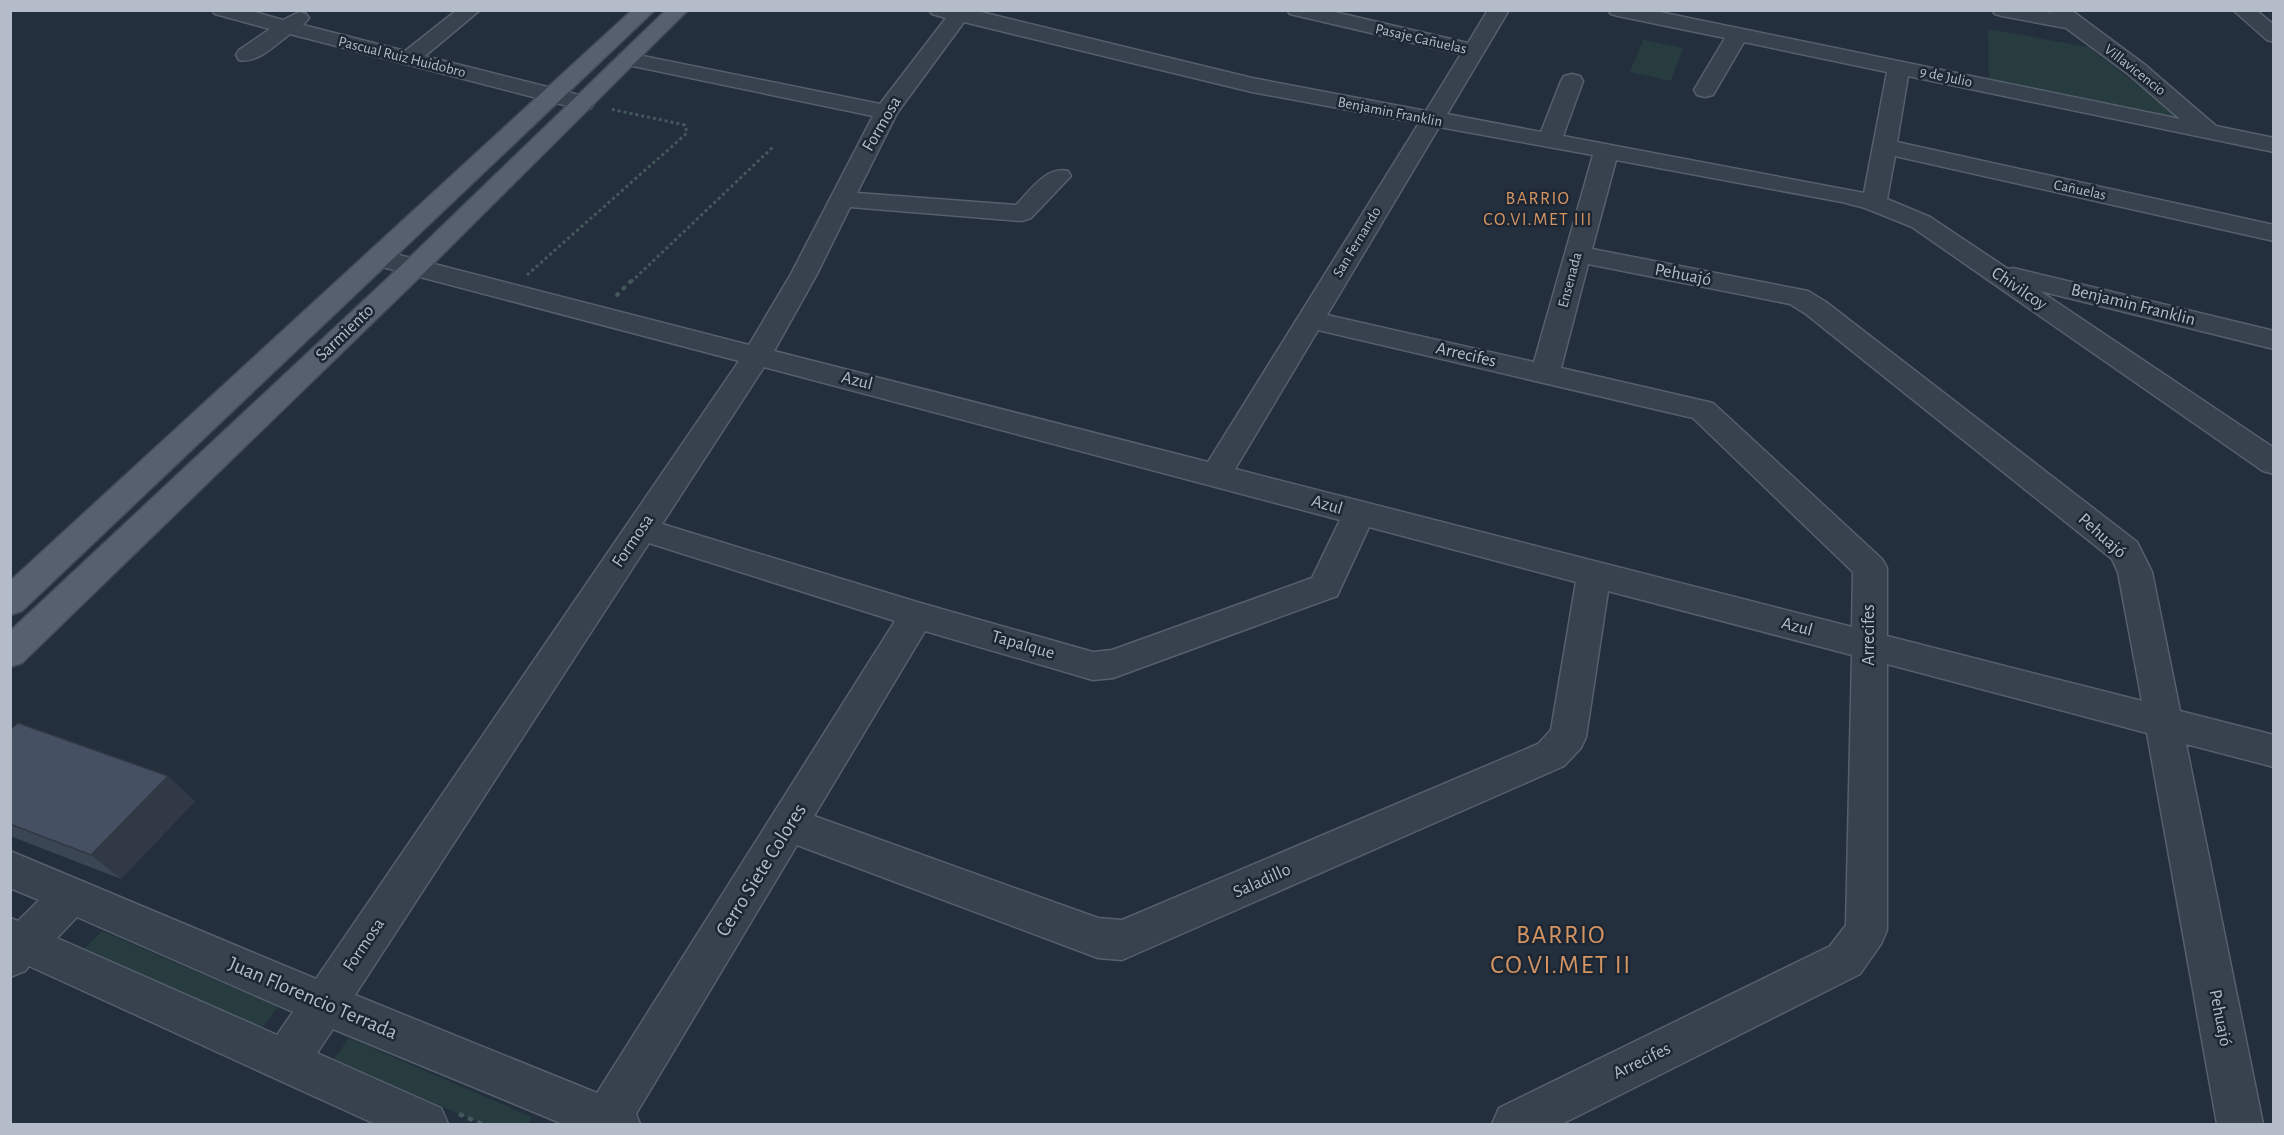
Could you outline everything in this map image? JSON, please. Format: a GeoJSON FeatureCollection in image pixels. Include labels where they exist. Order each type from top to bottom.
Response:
{"type":"FeatureCollection","features":[{"type":"Feature","properties":{"kind":"main road","name":"Sarmiento"},"geometry":{"type":"LineString","coordinates":[[10,602],[645,10]]}},
{"type":"Feature","properties":{"kind":"main road","name":"Sarmiento"},"geometry":{"type":"LineString","coordinates":[[10,653],[416,266],[678,10]]}},
{"type":"Feature","properties":{"kind":"street","name":"Pascual Ruiz Huidobro"},"geometry":{"type":"LineString","coordinates":[[222,10],[583,103]]}},
{"type":"Feature","properties":{"kind":"street"},"geometry":{"type":"LineString","coordinates":[[247,55],[310,10]]}},
{"type":"Feature","properties":{"kind":"street"},"geometry":{"type":"LineString","coordinates":[[409,58],[470,10]]}},
{"type":"Feature","properties":{"kind":"street","name":"Pasaje Cañuelas"},"geometry":{"type":"LineString","coordinates":[[1297,10],[1474,51]]}},
{"type":"Feature","properties":{"kind":"street","name":"San Fernando"},"geometry":{"type":"LineString","coordinates":[[1216,474],[1499,10]]}},
{"type":"Feature","properties":{"kind":"street","name":"9 de Julio"},"geometry":{"type":"LineString","coordinates":[[1618,10],[2274,145]]}},
{"type":"Feature","properties":{"kind":"street"},"geometry":{"type":"LineString","coordinates":[[2002,10],[2066,17]]}},
{"type":"Feature","properties":{"kind":"street"},"geometry":{"type":"LineString","coordinates":[[2243,10],[2274,36]]}},
{"type":"Feature","properties":{"kind":"street","name":"Formosa"},"geometry":{"type":"LineString","coordinates":[[286,1061],[757,356],[804,274],[886,112],[954,12]]}},
{"type":"Feature","properties":{"kind":"street","name":"Benjamin Franklin"},"geometry":{"type":"LineString","coordinates":[[954,12],[1252,85],[1844,195]]}},
{"type":"Feature","properties":{"kind":"street","name":"Villavicencio"},"geometry":{"type":"LineString","coordinates":[[2066,17],[2136,69],[2209,131]]}},
{"type":"Feature","properties":{"kind":"street"},"geometry":{"type":"LineString","coordinates":[[1705,90],[1738,35]]}},
{"type":"Feature","properties":{"kind":"street"},"geometry":{"type":"LineString","coordinates":[[628,59],[886,112]]}},
{"type":"Feature","properties":{"kind":"street"},"geometry":{"type":"LineString","coordinates":[[1874,203],[1899,68]]}},
{"type":"Feature","properties":{"kind":"street"},"geometry":{"type":"LineString","coordinates":[[1549,142],[1572,81]]}},
{"type":"Feature","properties":{"kind":"street","name":"Cañuelas"},"geometry":{"type":"LineString","coordinates":[[1886,147],[2274,232]]}},
{"type":"Feature","properties":{"kind":"street","name":"Ensenada"},"geometry":{"type":"LineString","coordinates":[[1545,373],[1606,152]]}},
{"type":"Feature","properties":{"kind":"street"},"geometry":{"type":"LineString","coordinates":[[842,199],[1022,213],[1059,176]]}},
{"type":"Feature","properties":{"kind":"street","name":"Chivilcoy"},"geometry":{"type":"LineString","coordinates":[[1844,195],[1874,203],[1921,222],[2274,463]]}},
{"type":"Feature","properties":{"kind":"street","name":"Pehuajó"},"geometry":{"type":"LineString","coordinates":[[1576,254],[1798,297],[1816,308],[2125,551],[2135,572],[2240,1125]]}},
{"type":"Feature","properties":{"kind":"street","name":"Azul"},"geometry":{"type":"LineString","coordinates":[[380,258],[2274,751]]}},
{"type":"Feature","properties":{"kind":"street","name":"Benjamin Franklin"},"geometry":{"type":"LineString","coordinates":[[1992,270],[2274,340]]}},
{"type":"Feature","properties":{"kind":"street","name":"Arrecifes"},"geometry":{"type":"LineString","coordinates":[[1310,320],[1703,410],[1870,568],[1866,930],[1845,960],[1515,1125]]}},
{"type":"Feature","properties":{"kind":"street","name":"Tapalque"},"geometry":{"type":"LineString","coordinates":[[641,529],[917,615],[1094,666],[1113,664],[1325,586],[1359,514]]}},
{"type":"Feature","properties":{"kind":"street","name":"Saladillo"},"geometry":{"type":"LineString","coordinates":[[790,825],[1098,938],[1122,940],[1551,755],[1568,737],[1594,574]]}},
{"type":"Feature","properties":{"kind":"street","name":"Cerro Siete Colores"},"geometry":{"type":"LineString","coordinates":[[609,1123],[917,615]]}},
{"type":"Feature","properties":{"kind":"street","name":"Juan Florencio Terrada"},"geometry":{"type":"LineString","coordinates":[[10,869],[609,1123]]}},
{"type":"Feature","properties":{"kind":"street"},"geometry":{"type":"LineString","coordinates":[[72,895],[15,946],[286,1061],[424,1125]]}},
{"type":"Feature","properties":{"kind":"path"},"geometry":{"type":"LineString","coordinates":[[510,290],[687,133],[685,125],[583,103]]}},
{"type":"Feature","properties":{"kind":"path"},"geometry":{"type":"LineString","coordinates":[[598,313],[774,146]]}},
{"type":"Feature","properties":{"kind":"green space"},"geometry":{"type":"Polygon","coordinates":[[[1988,29],[2088,47],[2187,123],[1989,83],[1988,29]]]}},
{"type":"Feature","properties":{"kind":"green space"},"geometry":{"type":"Polygon","coordinates":[[[1643,40],[1683,48],[1671,81],[1630,72],[1643,40]]]}},
{"type":"Feature","properties":{"kind":"green space"},"geometry":{"type":"Polygon","coordinates":[[[102,931],[278,1007],[262,1028],[84,949],[102,931]]]}},
{"type":"Feature","properties":{"kind":"green space"},"geometry":{"type":"Polygon","coordinates":[[[349,1038],[532,1117],[528,1124],[482,1124],[334,1059],[349,1038]]]}},
{"type":"Feature","properties":{"kind":"building"},"geometry":{"type":"Polygon","coordinates":[[[18,723],[168,776],[91,855],[10,824],[10,730],[18,723]]]}},
{"type":"Feature","properties":{"kind":"district","name":"BARRIO CO.VI.MET III"},"geometry":{"type":"Point","coordinates":[1538,209]}},
{"type":"Feature","properties":{"kind":"district","name":"BARRIO CO.VI.MET II"},"geometry":{"type":"Point","coordinates":[1561,950]}}]}
